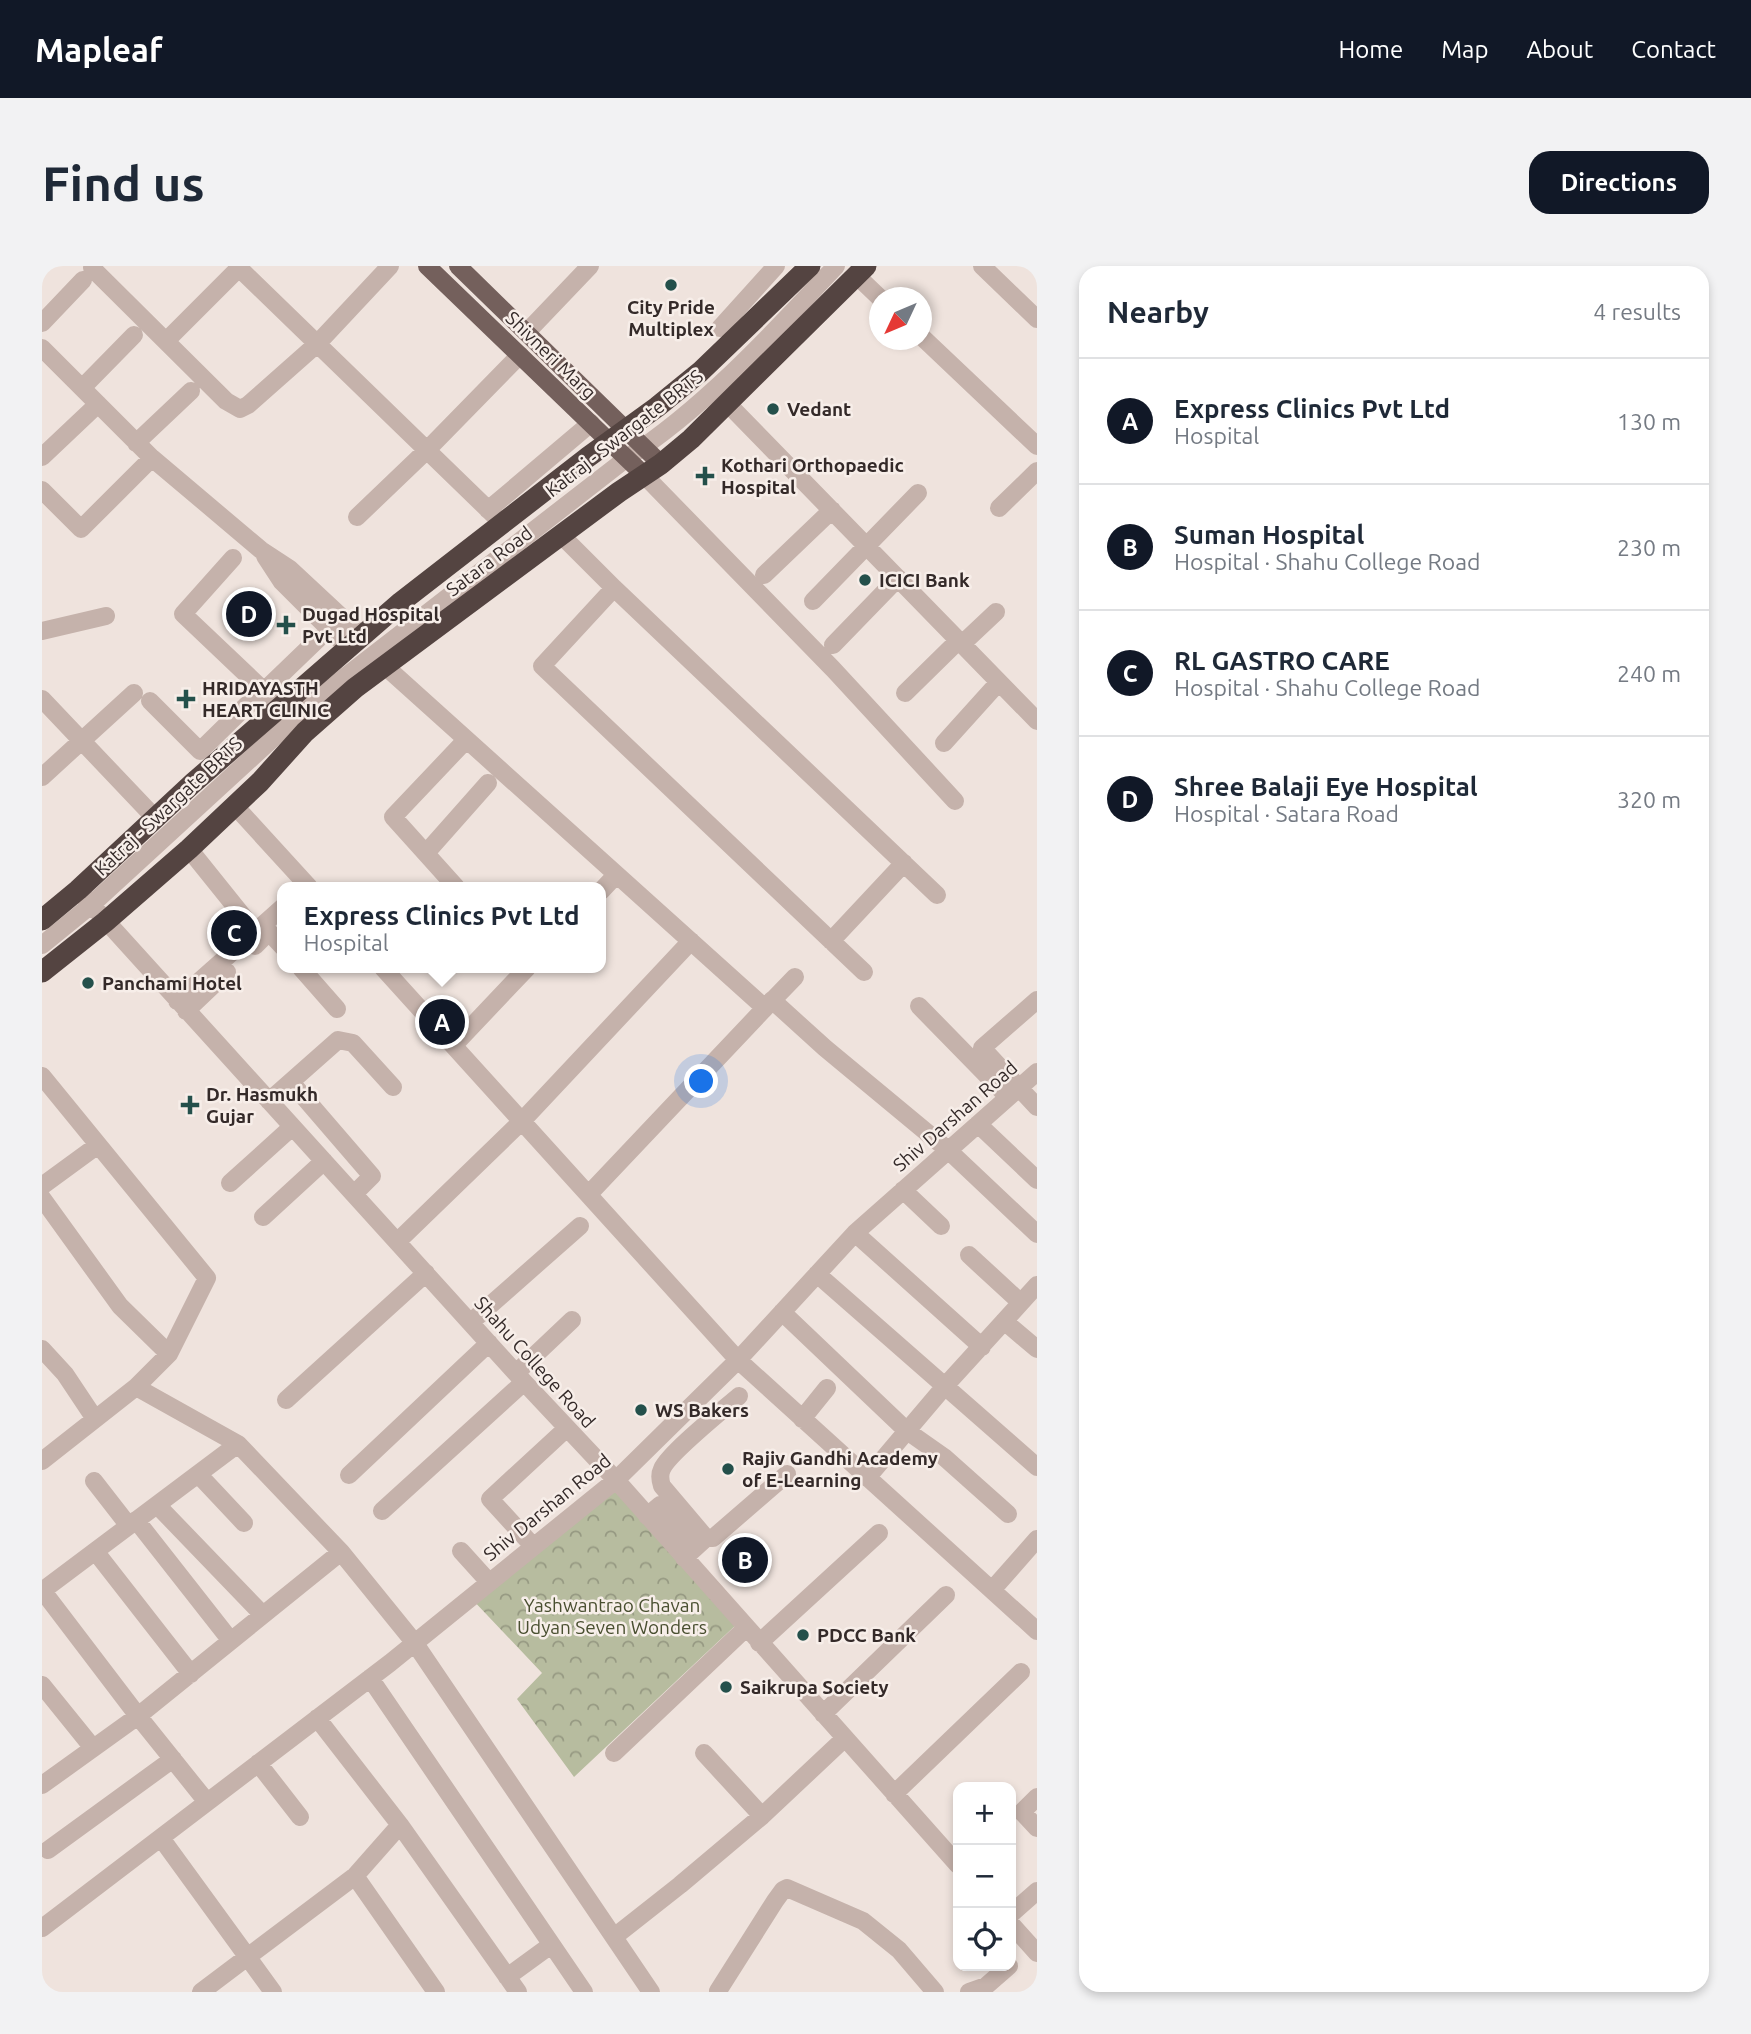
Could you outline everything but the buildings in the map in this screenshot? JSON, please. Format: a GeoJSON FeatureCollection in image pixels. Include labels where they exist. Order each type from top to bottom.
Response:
{"type":"FeatureCollection","features":[{"type":"Feature","properties":{"kind":"highway","name":"Satara Road"},"geometry":{"type":"LineString","coordinates":[[42,920],[84,898],[193,783],[495,517],[619,435],[699,372],[810,266]]}},
{"type":"Feature","properties":{"kind":"highway","name":"Satara Road"},"geometry":{"type":"LineString","coordinates":[[42,972],[189,849],[260,782],[305,732],[355,688],[619,492],[653,470],[728,404],[862,271]]}},
{"type":"Feature","properties":{"kind":"main road","name":"Shivneri Marg"},"geometry":{"type":"LineString","coordinates":[[427,266],[591,423],[645,447],[653,470]]}},
{"type":"Feature","properties":{"kind":"main road","name":"Shivneri Marg"},"geometry":{"type":"LineString","coordinates":[[458,266],[527,332],[619,435],[627,458],[653,470]]}},
{"type":"Feature","properties":{"kind":"street"},"geometry":{"type":"LineString","coordinates":[[42,323],[92,268],[226,401],[240,409],[248,405],[317,344],[390,266]]}},
{"type":"Feature","properties":{"kind":"street"},"geometry":{"type":"LineString","coordinates":[[527,332],[590,266]]}},
{"type":"Feature","properties":{"kind":"street"},"geometry":{"type":"LineString","coordinates":[[720,328],[776,266]]}},
{"type":"Feature","properties":{"kind":"street","name":"Katraj - Swargate BRTS"},"geometry":{"type":"LineString","coordinates":[[42,945],[84,898],[294,719],[627,458],[645,447],[715,389],[836,266]]}},
{"type":"Feature","properties":{"kind":"street"},"geometry":{"type":"LineString","coordinates":[[166,341],[239,267],[495,517],[591,423]]}},
{"type":"Feature","properties":{"kind":"street"},"geometry":{"type":"LineString","coordinates":[[989,268],[1037,319]]}},
{"type":"Feature","properties":{"kind":"street"},"geometry":{"type":"LineString","coordinates":[[862,271],[873,287]]}},
{"type":"Feature","properties":{"kind":"street"},"geometry":{"type":"LineString","coordinates":[[82,388],[134,335]]}},
{"type":"Feature","properties":{"kind":"street"},"geometry":{"type":"LineString","coordinates":[[932,346],[1037,446]]}},
{"type":"Feature","properties":{"kind":"street"},"geometry":{"type":"LineString","coordinates":[[43,351],[152,458],[261,551],[282,582],[355,643]]}},
{"type":"Feature","properties":{"kind":"street"},"geometry":{"type":"LineString","coordinates":[[356,517],[427,450],[520,355]]}},
{"type":"Feature","properties":{"kind":"street"},"geometry":{"type":"LineString","coordinates":[[136,443],[191,391]]}},
{"type":"Feature","properties":{"kind":"street"},"geometry":{"type":"LineString","coordinates":[[42,457],[98,404]]}},
{"type":"Feature","properties":{"kind":"street"},"geometry":{"type":"LineString","coordinates":[[728,404],[1037,721]]}},
{"type":"Feature","properties":{"kind":"street"},"geometry":{"type":"LineString","coordinates":[[42,490],[81,529],[152,458]]}},
{"type":"Feature","properties":{"kind":"street"},"geometry":{"type":"LineString","coordinates":[[653,470],[955,801]]}},
{"type":"Feature","properties":{"kind":"street"},"geometry":{"type":"LineString","coordinates":[[999,508],[1037,471]]}},
{"type":"Feature","properties":{"kind":"street"},"geometry":{"type":"LineString","coordinates":[[813,601],[918,494]]}},
{"type":"Feature","properties":{"kind":"street"},"geometry":{"type":"LineString","coordinates":[[764,575],[832,510]]}},
{"type":"Feature","properties":{"kind":"street"},"geometry":{"type":"LineString","coordinates":[[561,535],[937,895]]}},
{"type":"Feature","properties":{"kind":"street"},"geometry":{"type":"LineString","coordinates":[[233,558],[183,614],[264,691],[275,710]]}},
{"type":"Feature","properties":{"kind":"street"},"geometry":{"type":"LineString","coordinates":[[832,645],[898,578]]}},
{"type":"Feature","properties":{"kind":"street"},"geometry":{"type":"LineString","coordinates":[[614,588],[542,666],[864,972]]}},
{"type":"Feature","properties":{"kind":"street"},"geometry":{"type":"LineString","coordinates":[[905,692],[996,612]]}},
{"type":"Feature","properties":{"kind":"street"},"geometry":{"type":"LineString","coordinates":[[42,631],[106,616]]}},
{"type":"Feature","properties":{"kind":"street"},"geometry":{"type":"LineString","coordinates":[[264,691],[318,639]]}},
{"type":"Feature","properties":{"kind":"street"},"geometry":{"type":"LineString","coordinates":[[386,667],[691,941],[948,1150],[1037,1234]]}},
{"type":"Feature","properties":{"kind":"street"},"geometry":{"type":"LineString","coordinates":[[944,743],[999,682]]}},
{"type":"Feature","properties":{"kind":"street"},"geometry":{"type":"LineString","coordinates":[[42,777],[83,741],[142,697],[200,751],[254,698],[275,710]]}},
{"type":"Feature","properties":{"kind":"street"},"geometry":{"type":"LineString","coordinates":[[42,699],[156,819]]}},
{"type":"Feature","properties":{"kind":"street"},"geometry":{"type":"LineString","coordinates":[[452,882],[393,817],[466,740]]}},
{"type":"Feature","properties":{"kind":"street"},"geometry":{"type":"LineString","coordinates":[[426,853],[488,783]]}},
{"type":"Feature","properties":{"kind":"street"},"geometry":{"type":"LineString","coordinates":[[234,806],[304,882]]}},
{"type":"Feature","properties":{"kind":"street"},"geometry":{"type":"LineString","coordinates":[[189,849],[255,931]]}},
{"type":"Feature","properties":{"kind":"street"},"geometry":{"type":"LineString","coordinates":[[831,941],[904,863]]}},
{"type":"Feature","properties":{"kind":"street"},"geometry":{"type":"LineString","coordinates":[[606,886],[616,875]]}},
{"type":"Feature","properties":{"kind":"street","name":"Shahu College Road"},"geometry":{"type":"LineString","coordinates":[[84,898],[616,1480],[659,1505],[695,1547],[746,1628],[953,1859]]}},
{"type":"Feature","properties":{"kind":"street"},"geometry":{"type":"LineString","coordinates":[[181,1006],[277,912]]}},
{"type":"Feature","properties":{"kind":"street"},"geometry":{"type":"LineString","coordinates":[[181,1006],[269,932],[277,941]]}},
{"type":"Feature","properties":{"kind":"street"},"geometry":{"type":"LineString","coordinates":[[397,1242],[522,1121],[691,941]]}},
{"type":"Feature","properties":{"kind":"street"},"geometry":{"type":"LineString","coordinates":[[305,973],[337,1009]]}},
{"type":"Feature","properties":{"kind":"street"},"geometry":{"type":"LineString","coordinates":[[388,973],[737,1360],[1037,1631]]}},
{"type":"Feature","properties":{"kind":"street"},"geometry":{"type":"LineString","coordinates":[[454,1045],[522,973]]}},
{"type":"Feature","properties":{"kind":"street"},"geometry":{"type":"LineString","coordinates":[[589,1194],[795,977]]}},
{"type":"Feature","properties":{"kind":"street"},"geometry":{"type":"LineString","coordinates":[[1013,1093],[982,1048],[1037,1000]]}},
{"type":"Feature","properties":{"kind":"street"},"geometry":{"type":"LineString","coordinates":[[919,1006],[1013,1093],[1037,1107]]}},
{"type":"Feature","properties":{"kind":"street"},"geometry":{"type":"LineString","coordinates":[[269,1101],[338,1040],[353,1043],[393,1087]]}},
{"type":"Feature","properties":{"kind":"street","name":"Shiv Darshan Road"},"geometry":{"type":"LineString","coordinates":[[42,1928],[370,1678],[616,1480],[737,1360],[855,1233],[1037,1072]]}},
{"type":"Feature","properties":{"kind":"street"},"geometry":{"type":"LineString","coordinates":[[42,1076],[207,1278],[169,1354],[136,1387],[42,1461]]}},
{"type":"Feature","properties":{"kind":"street"},"geometry":{"type":"LineString","coordinates":[[291,1082],[372,1176],[354,1194]]}},
{"type":"Feature","properties":{"kind":"street"},"geometry":{"type":"LineString","coordinates":[[978,1124],[1037,1180]]}},
{"type":"Feature","properties":{"kind":"street"},"geometry":{"type":"LineString","coordinates":[[230,1183],[292,1127]]}},
{"type":"Feature","properties":{"kind":"street"},"geometry":{"type":"LineString","coordinates":[[42,1186],[98,1144]]}},
{"type":"Feature","properties":{"kind":"street"},"geometry":{"type":"LineString","coordinates":[[263,1217],[324,1161]]}},
{"type":"Feature","properties":{"kind":"street"},"geometry":{"type":"LineString","coordinates":[[903,1190],[941,1226]]}},
{"type":"Feature","properties":{"kind":"street"},"geometry":{"type":"LineString","coordinates":[[42,1199],[120,1306],[169,1354]]}},
{"type":"Feature","properties":{"kind":"street"},"geometry":{"type":"LineString","coordinates":[[471,1322],[580,1226]]}},
{"type":"Feature","properties":{"kind":"street"},"geometry":{"type":"LineString","coordinates":[[855,1233],[982,1348]]}},
{"type":"Feature","properties":{"kind":"street"},"geometry":{"type":"LineString","coordinates":[[968,1255],[1020,1302]]}},
{"type":"Feature","properties":{"kind":"street"},"geometry":{"type":"LineString","coordinates":[[286,1400],[426,1273]]}},
{"type":"Feature","properties":{"kind":"street"},"geometry":{"type":"LineString","coordinates":[[817,1274],[1035,1462]]}},
{"type":"Feature","properties":{"kind":"street"},"geometry":{"type":"LineString","coordinates":[[867,1478],[1037,1285]]}},
{"type":"Feature","properties":{"kind":"street"},"geometry":{"type":"LineString","coordinates":[[782,1311],[907,1430],[944,1457],[1008,1514]]}},
{"type":"Feature","properties":{"kind":"street"},"geometry":{"type":"LineString","coordinates":[[382,1511],[520,1378],[572,1320]]}},
{"type":"Feature","properties":{"kind":"street"},"geometry":{"type":"LineString","coordinates":[[1004,1321],[1037,1349]]}},
{"type":"Feature","properties":{"kind":"street"},"geometry":{"type":"LineString","coordinates":[[349,1475],[489,1343]]}},
{"type":"Feature","properties":{"kind":"street"},"geometry":{"type":"LineString","coordinates":[[42,1349],[65,1374],[95,1419]]}},
{"type":"Feature","properties":{"kind":"street"},"geometry":{"type":"LineString","coordinates":[[136,1387],[238,1444],[341,1552],[414,1642],[651,1992]]}},
{"type":"Feature","properties":{"kind":"street"},"geometry":{"type":"LineString","coordinates":[[802,1419],[827,1388]]}},
{"type":"Feature","properties":{"kind":"street"},"geometry":{"type":"LineString","coordinates":[[739,1396],[662,1467],[659,1505],[695,1547],[713,1538],[787,1474]]}},
{"type":"Feature","properties":{"kind":"street"},"geometry":{"type":"LineString","coordinates":[[533,1546],[490,1499],[567,1428]]}},
{"type":"Feature","properties":{"kind":"street"},"geometry":{"type":"LineString","coordinates":[[207,1802],[42,1591],[238,1444]]}},
{"type":"Feature","properties":{"kind":"street"},"geometry":{"type":"LineString","coordinates":[[198,1474],[244,1523]]}},
{"type":"Feature","properties":{"kind":"street"},"geometry":{"type":"LineString","coordinates":[[94,1481],[231,1641]]}},
{"type":"Feature","properties":{"kind":"street"},"geometry":{"type":"LineString","coordinates":[[157,1505],[263,1615]]}},
{"type":"Feature","properties":{"kind":"street"},"geometry":{"type":"LineString","coordinates":[[759,1643],[879,1533]]}},
{"type":"Feature","properties":{"kind":"street"},"geometry":{"type":"LineString","coordinates":[[992,1590],[1037,1539]]}},
{"type":"Feature","properties":{"kind":"street"},"geometry":{"type":"LineString","coordinates":[[95,1551],[191,1674]]}},
{"type":"Feature","properties":{"kind":"street"},"geometry":{"type":"LineString","coordinates":[[461,1551],[489,1582]]}},
{"type":"Feature","properties":{"kind":"street"},"geometry":{"type":"LineString","coordinates":[[42,1785],[138,1716],[341,1552]]}},
{"type":"Feature","properties":{"kind":"street"},"geometry":{"type":"LineString","coordinates":[[823,1714],[946,1595]]}},
{"type":"Feature","properties":{"kind":"street"},"geometry":{"type":"LineString","coordinates":[[614,1753],[746,1628]]}},
{"type":"Feature","properties":{"kind":"street"},"geometry":{"type":"LineString","coordinates":[[894,1794],[1021,1672]]}},
{"type":"Feature","properties":{"kind":"street"},"geometry":{"type":"LineString","coordinates":[[370,1678],[583,1992]]}},
{"type":"Feature","properties":{"kind":"street"},"geometry":{"type":"LineString","coordinates":[[42,1685],[93,1748]]}},
{"type":"Feature","properties":{"kind":"street"},"geometry":{"type":"LineString","coordinates":[[317,1718],[400,1825],[518,1992]]}},
{"type":"Feature","properties":{"kind":"street"},"geometry":{"type":"LineString","coordinates":[[614,1937],[762,1816],[845,1738]]}},
{"type":"Feature","properties":{"kind":"street"},"geometry":{"type":"LineString","coordinates":[[704,1753],[762,1816]]}},
{"type":"Feature","properties":{"kind":"street"},"geometry":{"type":"LineString","coordinates":[[48,1850],[173,1759]]}},
{"type":"Feature","properties":{"kind":"street"},"geometry":{"type":"LineString","coordinates":[[258,1763],[300,1817]]}},
{"type":"Feature","properties":{"kind":"street"},"geometry":{"type":"LineString","coordinates":[[1037,1797],[1022,1812],[1037,1828]]}},
{"type":"Feature","properties":{"kind":"street"},"geometry":{"type":"LineString","coordinates":[[201,1992],[355,1876],[400,1825]]}},
{"type":"Feature","properties":{"kind":"street"},"geometry":{"type":"LineString","coordinates":[[161,1838],[273,1992]]}},
{"type":"Feature","properties":{"kind":"street"},"geometry":{"type":"LineString","coordinates":[[355,1876],[436,1992]]}},
{"type":"Feature","properties":{"kind":"street"},"geometry":{"type":"LineString","coordinates":[[718,1991],[775,1901],[787,1888],[863,1921],[899,1950],[935,1992]]}},
{"type":"Feature","properties":{"kind":"street"},"geometry":{"type":"LineString","coordinates":[[1016,1910],[1037,1891]]}},
{"type":"Feature","properties":{"kind":"street"},"geometry":{"type":"LineString","coordinates":[[1016,1930],[1034,1950],[1016,1961]]}},
{"type":"Feature","properties":{"kind":"street"},"geometry":{"type":"LineString","coordinates":[[507,1977],[551,1945]]}},
{"type":"Feature","properties":{"kind":"street"},"geometry":{"type":"LineString","coordinates":[[969,1992],[986,1986],[1003,1971]]}},
{"type":"Feature","properties":{"kind":"green space","name":"Yashwantrao Chavan Udyan Seven Wonders"},"geometry":{"type":"Polygon","coordinates":[[[616,1480],[738,1623],[574,1777],[517,1699],[542,1673],[470,1597],[616,1480]]]}},
{"type":"Feature","properties":{"kind":"place","name":"City Pride Multiplex"},"geometry":{"type":"Point","coordinates":[671,285]}},
{"type":"Feature","properties":{"kind":"place","name":"Vedant"},"geometry":{"type":"Point","coordinates":[773,409]}},
{"type":"Feature","properties":{"kind":"place","name":"Kothari Orthopaedic Hospital"},"geometry":{"type":"Point","coordinates":[705,476]}},
{"type":"Feature","properties":{"kind":"place","name":"ICICI Bank"},"geometry":{"type":"Point","coordinates":[865,580]}},
{"type":"Feature","properties":{"kind":"place","name":"Shree Balaji Eye Hospital"},"geometry":{"type":"Point","coordinates":[249,614]}},
{"type":"Feature","properties":{"kind":"place","name":"Dugad Hospital Pvt Ltd"},"geometry":{"type":"Point","coordinates":[286,625]}},
{"type":"Feature","properties":{"kind":"place","name":"HRIDAYASTH HEART CLINIC"},"geometry":{"type":"Point","coordinates":[186,699]}},
{"type":"Feature","properties":{"kind":"place","name":"RL GASTRO CARE"},"geometry":{"type":"Point","coordinates":[234,933]}},
{"type":"Feature","properties":{"kind":"place","name":"Panchami Hotel"},"geometry":{"type":"Point","coordinates":[88,983]}},
{"type":"Feature","properties":{"kind":"place","name":"Express Clinics Pvt Ltd"},"geometry":{"type":"Point","coordinates":[442,1022]}},
{"type":"Feature","properties":{"kind":"place","name":"Dr. Hasmukh Gujar"},"geometry":{"type":"Point","coordinates":[190,1105]}},
{"type":"Feature","properties":{"kind":"place","name":"WS Bakers"},"geometry":{"type":"Point","coordinates":[641,1410]}},
{"type":"Feature","properties":{"kind":"place","name":"Rajiv Gandhi Academy of E-Learning"},"geometry":{"type":"Point","coordinates":[728,1469]}},
{"type":"Feature","properties":{"kind":"place","name":"Suman Hospital"},"geometry":{"type":"Point","coordinates":[745,1560]}},
{"type":"Feature","properties":{"kind":"place","name":"PDCC Bank"},"geometry":{"type":"Point","coordinates":[803,1635]}},
{"type":"Feature","properties":{"kind":"place","name":"Saikrupa Society"},"geometry":{"type":"Point","coordinates":[726,1687]}}]}
